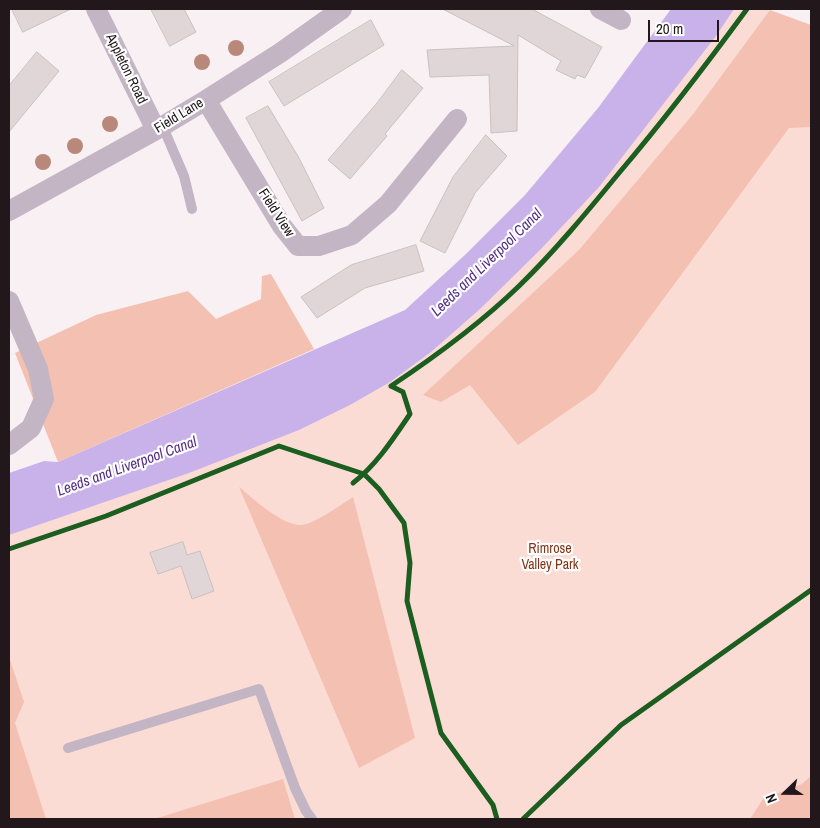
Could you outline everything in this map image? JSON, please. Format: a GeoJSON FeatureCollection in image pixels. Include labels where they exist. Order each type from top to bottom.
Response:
{"type":"FeatureCollection","features":[{"type":"Feature","properties":{"kind":"street","name":"Appleton Road"},"geometry":{"type":"LineString","coordinates":[[96,9],[160,128]]}},
{"type":"Feature","properties":{"kind":"street","name":"Field Lane"},"geometry":{"type":"LineString","coordinates":[[9,212],[160,128],[206,100],[280,53],[342,9]]}},
{"type":"Feature","properties":{"kind":"street"},"geometry":{"type":"LineString","coordinates":[[600,9],[621,20]]}},
{"type":"Feature","properties":{"kind":"street","name":"Field View"},"geometry":{"type":"LineString","coordinates":[[206,100],[282,226],[298,246],[319,246],[352,235],[388,204],[457,119]]}},
{"type":"Feature","properties":{"kind":"street"},"geometry":{"type":"LineString","coordinates":[[9,300],[38,369],[44,399],[31,428],[9,445]]}},
{"type":"Feature","properties":{"kind":"lane"},"geometry":{"type":"LineString","coordinates":[[160,128],[184,176],[192,209]]}},
{"type":"Feature","properties":{"kind":"lane"},"geometry":{"type":"LineString","coordinates":[[68,748],[259,689],[295,788],[312,819]]}},
{"type":"Feature","properties":{"kind":"green space","name":"Rimrose Valley Park"},"geometry":{"type":"Polygon","coordinates":[[[705,9],[765,9],[811,25],[811,819],[9,819],[9,511],[389,351],[705,9]]]}},
{"type":"Feature","properties":{"kind":"shaded area"},"geometry":{"type":"Polygon","coordinates":[[[770,10],[811,25],[811,127],[789,128],[595,392],[518,445],[470,385],[441,402],[423,395],[579,250],[694,113],[770,10]]]}},
{"type":"Feature","properties":{"kind":"shaded area"},"geometry":{"type":"Polygon","coordinates":[[[271,274],[314,349],[58,462],[15,353],[96,315],[188,291],[216,319],[261,299],[262,276],[271,274]]]}},
{"type":"Feature","properties":{"kind":"shaded area"},"geometry":{"type":"Polygon","coordinates":[[[239,487],[277,517],[302,525],[321,518],[353,497],[415,738],[359,768],[239,487]]]}},
{"type":"Feature","properties":{"kind":"shaded area"},"geometry":{"type":"Polygon","coordinates":[[[9,657],[24,702],[15,723],[46,819],[9,819],[9,657]]]}},
{"type":"Feature","properties":{"kind":"shaded area"},"geometry":{"type":"Polygon","coordinates":[[[811,776],[811,819],[750,819],[763,799],[802,784],[811,776]]]}},
{"type":"Feature","properties":{"kind":"shaded area"},"geometry":{"type":"Polygon","coordinates":[[[283,779],[295,819],[154,819],[283,779]]]}},
{"type":"Feature","properties":{"kind":"water","name":"Leeds and Liverpool Canal"},"geometry":{"type":"Polygon","coordinates":[[[671,9],[734,9],[716,36],[599,187],[541,249],[480,309],[431,352],[390,382],[350,405],[299,430],[189,473],[9,535],[9,473],[44,461],[58,462],[405,310],[466,254],[525,195],[598,108],[671,9]]]}},
{"type":"Feature","properties":{"kind":"building"},"geometry":{"type":"Polygon","coordinates":[[[12,9],[71,9],[23,32],[12,9]]]}},
{"type":"Feature","properties":{"kind":"building"},"geometry":{"type":"Polygon","coordinates":[[[151,9],[184,9],[196,32],[170,46],[151,9]]]}},
{"type":"Feature","properties":{"kind":"building"},"geometry":{"type":"Polygon","coordinates":[[[443,9],[532,9],[602,47],[585,78],[577,75],[575,79],[556,70],[561,61],[518,35],[517,131],[491,133],[489,75],[430,77],[427,50],[514,46],[443,9]]]}},
{"type":"Feature","properties":{"kind":"building"},"geometry":{"type":"Polygon","coordinates":[[[371,20],[384,45],[284,106],[269,82],[371,20]]]}},
{"type":"Feature","properties":{"kind":"building"},"geometry":{"type":"Polygon","coordinates":[[[37,52],[59,71],[9,132],[9,86],[37,52]]]}},
{"type":"Feature","properties":{"kind":"building"},"geometry":{"type":"Polygon","coordinates":[[[402,70],[423,88],[385,134],[387,136],[350,179],[328,160],[377,103],[402,70]]]}},
{"type":"Feature","properties":{"kind":"building"},"geometry":{"type":"Polygon","coordinates":[[[268,106],[299,158],[324,208],[302,221],[246,118],[268,106]]]}},
{"type":"Feature","properties":{"kind":"building"},"geometry":{"type":"Polygon","coordinates":[[[486,135],[507,156],[475,193],[445,253],[420,241],[453,177],[486,135]]]}},
{"type":"Feature","properties":{"kind":"building"},"geometry":{"type":"Polygon","coordinates":[[[416,245],[424,271],[365,288],[317,318],[301,297],[351,265],[416,245]]]}},
{"type":"Feature","properties":{"kind":"building"},"geometry":{"type":"Polygon","coordinates":[[[183,542],[187,555],[200,551],[214,591],[192,599],[181,566],[158,574],[150,553],[183,542]]]}},
{"type":"Feature","properties":{"kind":"cycle path"},"geometry":{"type":"LineString","coordinates":[[391,386],[473,326],[504,300],[545,259],[583,217],[652,133],[747,9]]}},
{"type":"Feature","properties":{"kind":"cycle path"},"geometry":{"type":"LineString","coordinates":[[353,483],[377,459],[410,414],[403,392],[391,386]]}},
{"type":"Feature","properties":{"kind":"cycle path"},"geometry":{"type":"LineString","coordinates":[[9,549],[106,516],[279,446],[364,474],[379,489],[404,523],[410,563],[407,601],[441,733],[493,805],[497,819]]}},
{"type":"Feature","properties":{"kind":"cycle path"},"geometry":{"type":"LineString","coordinates":[[523,819],[621,725],[811,590]]}}]}
